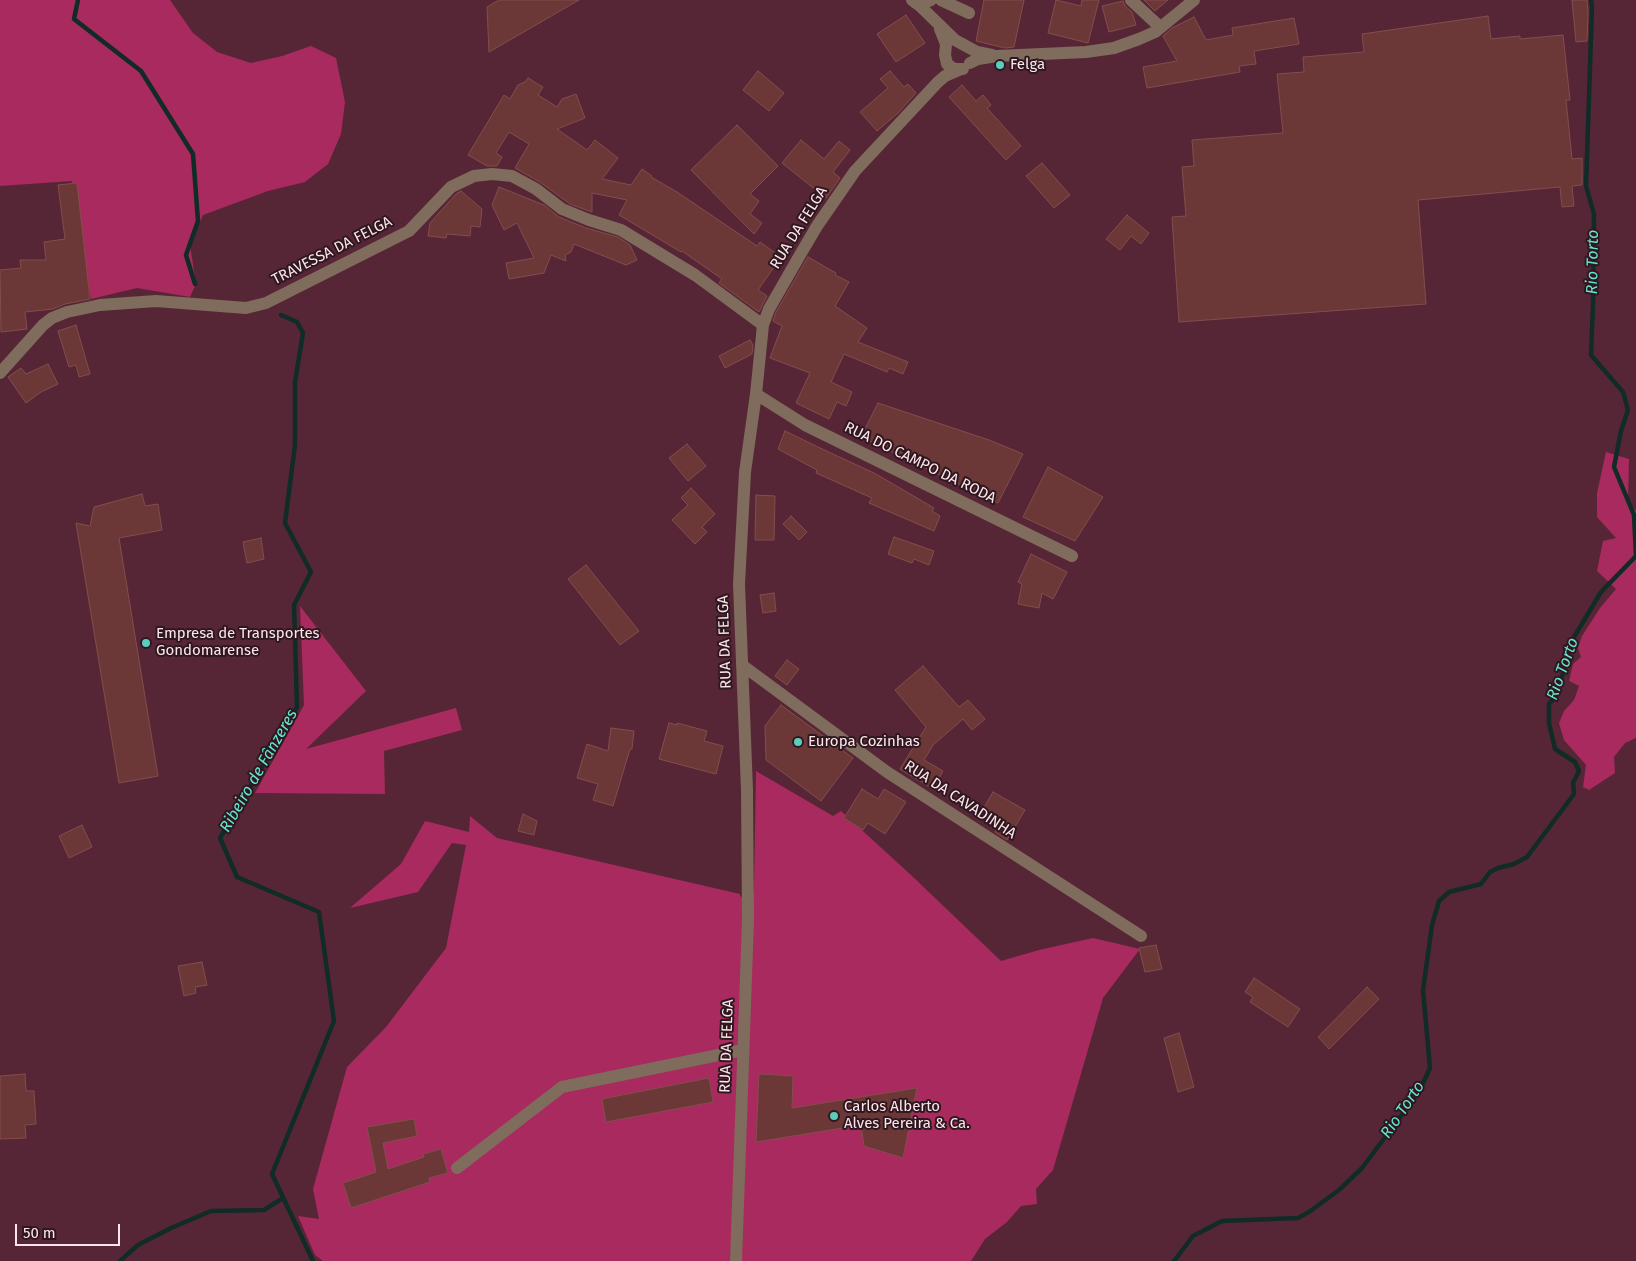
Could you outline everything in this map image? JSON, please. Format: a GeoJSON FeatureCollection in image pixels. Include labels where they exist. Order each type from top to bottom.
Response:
{"type":"FeatureCollection","features":[{"type":"Feature","properties":{"kind":"street"},"geometry":{"type":"LineString","coordinates":[[941,0],[969,13]]}},
{"type":"Feature","properties":{"kind":"street"},"geometry":{"type":"LineString","coordinates":[[1131,0],[1160,27]]}},
{"type":"Feature","properties":{"kind":"street"},"geometry":{"type":"LineString","coordinates":[[933,18],[948,34],[985,55],[1086,52],[1114,48],[1155,32],[1194,0]]}},
{"type":"Feature","properties":{"kind":"street"},"geometry":{"type":"LineString","coordinates":[[921,2],[944,36],[946,55],[950,67],[964,67],[972,55],[965,45]]}},
{"type":"Feature","properties":{"kind":"street"},"geometry":{"type":"LineString","coordinates":[[946,55],[952,44],[965,45]]}},
{"type":"Feature","properties":{"kind":"street","name":"RUA DA FELGA"},"geometry":{"type":"LineString","coordinates":[[938,82],[942,75],[946,55]]}},
{"type":"Feature","properties":{"kind":"street","name":"RUA DA FELGA"},"geometry":{"type":"LineString","coordinates":[[736,1261],[748,920],[747,790],[739,584],[745,472],[763,325],[769,309],[817,226],[855,171],[945,76],[978,60],[997,56]]}},
{"type":"Feature","properties":{"kind":"street","name":"TRAVESSA DA FELGA"},"geometry":{"type":"LineString","coordinates":[[0,373],[43,326],[52,318],[67,312],[100,306],[156,300],[246,308],[266,302],[409,231],[451,187],[474,176],[492,174],[512,176],[536,190],[562,209],[621,230],[695,275],[763,325]]}},
{"type":"Feature","properties":{"kind":"street","name":"RUA DO CAMPO DA RODA"},"geometry":{"type":"LineString","coordinates":[[756,394],[805,425],[1072,556]]}},
{"type":"Feature","properties":{"kind":"street","name":"RUA DA CAVADINHA"},"geometry":{"type":"LineString","coordinates":[[742,665],[888,772],[1141,936]]}},
{"type":"Feature","properties":{"kind":"street"},"geometry":{"type":"LineString","coordinates":[[457,1168],[562,1087],[743,1050]]}},
{"type":"Feature","properties":{"kind":"shaded area"},"geometry":{"type":"Polygon","coordinates":[[[0,0],[170,0],[193,33],[217,52],[251,63],[282,56],[311,46],[336,58],[345,102],[341,134],[328,164],[305,182],[268,191],[203,215],[190,245],[196,284],[190,297],[137,288],[91,299],[72,181],[0,186],[0,0]]]}},
{"type":"Feature","properties":{"kind":"shaded area"},"geometry":{"type":"Polygon","coordinates":[[[1606,452],[1629,459],[1628,502],[1636,511],[1636,738],[1625,743],[1614,757],[1615,773],[1589,790],[1583,787],[1586,765],[1564,740],[1559,723],[1564,711],[1574,700],[1579,686],[1569,681],[1573,664],[1581,657],[1578,648],[1582,636],[1600,608],[1616,589],[1597,571],[1603,541],[1616,538],[1597,517],[1597,493],[1606,452]]]}},
{"type":"Feature","properties":{"kind":"shaded area"},"geometry":{"type":"Polygon","coordinates":[[[300,606],[366,691],[306,749],[456,708],[462,730],[384,751],[385,794],[255,793],[304,705],[300,606]]]}},
{"type":"Feature","properties":{"kind":"shaded area"},"geometry":{"type":"Polygon","coordinates":[[[756,771],[833,816],[841,811],[1001,961],[1093,938],[1140,949],[1103,998],[1053,1170],[1036,1189],[1037,1204],[1021,1206],[1007,1222],[985,1239],[971,1261],[323,1261],[315,1255],[298,1216],[319,1219],[313,1189],[347,1067],[386,1027],[446,948],[466,845],[452,843],[418,892],[350,908],[401,864],[425,821],[469,832],[470,816],[497,838],[740,894],[742,897],[754,890],[756,771]]]}},
{"type":"Feature","properties":{"kind":"building"},"geometry":{"type":"Polygon","coordinates":[[[499,0],[579,0],[489,52],[487,7],[499,0]]]}},
{"type":"Feature","properties":{"kind":"building"},"geometry":{"type":"Polygon","coordinates":[[[984,0],[1024,0],[1014,47],[1005,48],[976,41],[984,0]]]}},
{"type":"Feature","properties":{"kind":"building"},"geometry":{"type":"Polygon","coordinates":[[[1056,0],[1081,6],[1082,0],[1099,0],[1088,43],[1048,33],[1056,0]]]}},
{"type":"Feature","properties":{"kind":"building"},"geometry":{"type":"Polygon","coordinates":[[[1144,0],[1168,0],[1155,11],[1144,0]]]}},
{"type":"Feature","properties":{"kind":"building"},"geometry":{"type":"Polygon","coordinates":[[[1572,0],[1587,0],[1587,41],[1576,42],[1572,0]]]}},
{"type":"Feature","properties":{"kind":"building"},"geometry":{"type":"Polygon","coordinates":[[[1123,1],[1125,6],[1132,12],[1136,25],[1109,32],[1102,6],[1123,1]]]}},
{"type":"Feature","properties":{"kind":"building"},"geometry":{"type":"Polygon","coordinates":[[[906,15],[925,43],[896,62],[877,34],[906,15]]]}},
{"type":"Feature","properties":{"kind":"building"},"geometry":{"type":"Polygon","coordinates":[[[1488,16],[1491,39],[1520,36],[1520,39],[1563,35],[1570,100],[1566,100],[1572,159],[1582,158],[1582,185],[1572,186],[1574,206],[1562,207],[1560,187],[1418,200],[1426,304],[1179,322],[1172,217],[1186,216],[1182,167],[1194,166],[1192,140],[1283,133],[1277,74],[1304,72],[1303,57],[1364,52],[1362,34],[1488,16]]]}},
{"type":"Feature","properties":{"kind":"building"},"geometry":{"type":"Polygon","coordinates":[[[1194,17],[1206,40],[1233,35],[1232,28],[1294,18],[1299,44],[1254,51],[1256,64],[1239,66],[1240,72],[1147,88],[1143,67],[1177,61],[1163,36],[1172,28],[1194,17]]]}},
{"type":"Feature","properties":{"kind":"building"},"geometry":{"type":"Polygon","coordinates":[[[758,71],[784,93],[769,111],[743,90],[758,71]]]}},
{"type":"Feature","properties":{"kind":"building"},"geometry":{"type":"Polygon","coordinates":[[[890,71],[904,87],[908,84],[916,93],[898,113],[877,131],[860,112],[888,88],[880,79],[890,71]]]}},
{"type":"Feature","properties":{"kind":"building"},"geometry":{"type":"Polygon","coordinates":[[[528,78],[543,87],[538,95],[557,107],[562,99],[576,94],[585,118],[557,129],[587,150],[595,140],[618,158],[602,179],[631,185],[642,169],[651,177],[677,192],[757,246],[760,242],[781,257],[758,290],[767,296],[759,312],[719,283],[722,279],[682,251],[619,215],[627,200],[592,193],[592,212],[570,204],[540,182],[515,168],[529,144],[509,132],[496,153],[502,157],[497,166],[487,166],[468,155],[504,95],[510,99],[518,85],[525,82],[528,78]]]}},
{"type":"Feature","properties":{"kind":"building"},"geometry":{"type":"Polygon","coordinates":[[[962,85],[976,101],[983,95],[991,105],[987,108],[1021,146],[1006,160],[949,97],[962,85]]]}},
{"type":"Feature","properties":{"kind":"building"},"geometry":{"type":"Polygon","coordinates":[[[737,125],[778,166],[750,194],[759,201],[750,214],[762,223],[754,234],[691,170],[737,125]]]}},
{"type":"Feature","properties":{"kind":"building"},"geometry":{"type":"Polygon","coordinates":[[[801,140],[824,159],[839,141],[850,150],[833,172],[840,178],[826,198],[782,163],[801,140]]]}},
{"type":"Feature","properties":{"kind":"building"},"geometry":{"type":"Polygon","coordinates":[[[1042,163],[1070,195],[1054,208],[1026,176],[1042,163]]]}},
{"type":"Feature","properties":{"kind":"building"},"geometry":{"type":"Polygon","coordinates":[[[77,183],[90,299],[65,304],[53,309],[25,312],[27,329],[1,332],[0,270],[21,268],[20,260],[46,260],[44,242],[65,239],[58,185],[77,183]]]}},
{"type":"Feature","properties":{"kind":"building"},"geometry":{"type":"Polygon","coordinates":[[[499,187],[544,205],[559,217],[586,228],[618,237],[630,245],[637,260],[626,265],[574,244],[571,252],[565,255],[566,261],[551,255],[544,273],[509,279],[506,263],[534,258],[517,223],[504,230],[492,205],[499,187]]]}},
{"type":"Feature","properties":{"kind":"building"},"geometry":{"type":"Polygon","coordinates":[[[461,191],[482,209],[480,227],[471,226],[470,236],[447,234],[446,238],[428,236],[430,223],[456,194],[461,191]]]}},
{"type":"Feature","properties":{"kind":"building"},"geometry":{"type":"Polygon","coordinates":[[[1127,215],[1149,233],[1141,244],[1131,236],[1120,250],[1106,239],[1127,215]]]}},
{"type":"Feature","properties":{"kind":"building"},"geometry":{"type":"Polygon","coordinates":[[[808,257],[849,282],[835,306],[867,328],[858,342],[908,362],[903,374],[889,368],[887,372],[844,354],[831,382],[852,392],[846,406],[837,402],[829,419],[796,403],[810,373],[770,358],[782,326],[773,321],[776,312],[808,257]]]}},
{"type":"Feature","properties":{"kind":"building"},"geometry":{"type":"Polygon","coordinates":[[[76,325],[90,374],[79,377],[76,365],[69,367],[58,331],[76,325]]]}},
{"type":"Feature","properties":{"kind":"building"},"geometry":{"type":"Polygon","coordinates":[[[750,340],[753,345],[752,354],[725,368],[719,356],[750,340]]]}},
{"type":"Feature","properties":{"kind":"building"},"geometry":{"type":"Polygon","coordinates":[[[48,364],[58,384],[41,392],[26,403],[8,377],[21,368],[26,374],[48,364]]]}},
{"type":"Feature","properties":{"kind":"building"},"geometry":{"type":"Polygon","coordinates":[[[878,403],[989,440],[1023,454],[998,503],[861,437],[878,403]]]}},
{"type":"Feature","properties":{"kind":"building"},"geometry":{"type":"Polygon","coordinates":[[[785,431],[876,474],[934,508],[932,511],[940,516],[934,531],[869,503],[872,498],[816,473],[817,470],[778,449],[785,431]]]}},
{"type":"Feature","properties":{"kind":"building"},"geometry":{"type":"Polygon","coordinates":[[[687,444],[706,466],[688,481],[669,458],[687,444]]]}},
{"type":"Feature","properties":{"kind":"building"},"geometry":{"type":"Polygon","coordinates":[[[1048,467],[1103,497],[1075,541],[1023,517],[1048,467]]]}},
{"type":"Feature","properties":{"kind":"building"},"geometry":{"type":"Polygon","coordinates":[[[691,488],[715,514],[702,527],[707,532],[695,544],[672,520],[688,505],[681,498],[691,488]]]}},
{"type":"Feature","properties":{"kind":"building"},"geometry":{"type":"Polygon","coordinates":[[[142,494],[145,506],[158,504],[162,530],[119,538],[158,776],[119,783],[76,523],[90,526],[94,507],[142,494]]]}},
{"type":"Feature","properties":{"kind":"building"},"geometry":{"type":"Polygon","coordinates":[[[756,495],[775,496],[774,540],[755,540],[756,495]]]}},
{"type":"Feature","properties":{"kind":"building"},"geometry":{"type":"Polygon","coordinates":[[[791,516],[807,532],[799,540],[783,524],[791,516]]]}},
{"type":"Feature","properties":{"kind":"building"},"geometry":{"type":"Polygon","coordinates":[[[894,537],[934,551],[929,565],[914,559],[912,563],[888,554],[894,537]]]}},
{"type":"Feature","properties":{"kind":"building"},"geometry":{"type":"Polygon","coordinates":[[[261,538],[264,559],[247,563],[243,542],[261,538]]]}},
{"type":"Feature","properties":{"kind":"building"},"geometry":{"type":"Polygon","coordinates":[[[1031,554],[1067,572],[1053,599],[1042,593],[1039,608],[1018,604],[1022,584],[1018,582],[1031,554]]]}},
{"type":"Feature","properties":{"kind":"building"},"geometry":{"type":"Polygon","coordinates":[[[586,565],[639,631],[620,645],[568,579],[586,565]]]}},
{"type":"Feature","properties":{"kind":"building"},"geometry":{"type":"Polygon","coordinates":[[[774,593],[776,611],[763,613],[760,595],[774,593]]]}},
{"type":"Feature","properties":{"kind":"building"},"geometry":{"type":"Polygon","coordinates":[[[787,660],[799,669],[787,685],[775,676],[787,660]]]}},
{"type":"Feature","properties":{"kind":"building"},"geometry":{"type":"Polygon","coordinates":[[[923,666],[959,707],[968,700],[985,719],[972,730],[963,719],[933,745],[924,760],[943,771],[933,789],[900,769],[926,727],[895,690],[923,666]]]}},
{"type":"Feature","properties":{"kind":"building","name":"Europa Cozinhas"},"geometry":{"type":"Polygon","coordinates":[[[781,705],[853,758],[821,801],[766,760],[765,726],[781,705]]]}},
{"type":"Feature","properties":{"kind":"building"},"geometry":{"type":"Polygon","coordinates":[[[669,723],[677,725],[677,723],[707,731],[704,741],[723,746],[716,774],[659,759],[669,723]]]}},
{"type":"Feature","properties":{"kind":"building"},"geometry":{"type":"Polygon","coordinates":[[[611,728],[634,731],[632,749],[630,749],[613,806],[593,800],[598,784],[577,778],[587,744],[608,751],[611,728]]]}},
{"type":"Feature","properties":{"kind":"building"},"geometry":{"type":"Polygon","coordinates":[[[862,789],[878,799],[884,789],[906,802],[885,834],[868,823],[863,830],[844,818],[862,789]]]}},
{"type":"Feature","properties":{"kind":"building"},"geometry":{"type":"Polygon","coordinates":[[[993,792],[1025,810],[1007,840],[995,832],[998,827],[979,816],[993,792]]]}},
{"type":"Feature","properties":{"kind":"building"},"geometry":{"type":"Polygon","coordinates":[[[523,814],[537,821],[534,835],[518,831],[523,814]]]}},
{"type":"Feature","properties":{"kind":"building"},"geometry":{"type":"Polygon","coordinates":[[[82,825],[92,847],[69,858],[59,836],[82,825]]]}},
{"type":"Feature","properties":{"kind":"building"},"geometry":{"type":"Polygon","coordinates":[[[1156,945],[1162,969],[1145,972],[1139,948],[1156,945]]]}},
{"type":"Feature","properties":{"kind":"building"},"geometry":{"type":"Polygon","coordinates":[[[202,962],[207,985],[195,987],[196,993],[184,996],[178,966],[202,962]]]}},
{"type":"Feature","properties":{"kind":"building"},"geometry":{"type":"Polygon","coordinates":[[[1254,978],[1300,1009],[1288,1027],[1250,1002],[1253,997],[1245,992],[1254,978]]]}},
{"type":"Feature","properties":{"kind":"building"},"geometry":{"type":"Polygon","coordinates":[[[1367,987],[1379,999],[1329,1049],[1318,1037],[1367,987]]]}},
{"type":"Feature","properties":{"kind":"building"},"geometry":{"type":"Polygon","coordinates":[[[1179,1033],[1194,1087],[1178,1092],[1164,1038],[1179,1033]]]}},
{"type":"Feature","properties":{"kind":"building"},"geometry":{"type":"Polygon","coordinates":[[[25,1074],[26,1091],[34,1091],[36,1124],[25,1125],[26,1138],[0,1139],[0,1076],[25,1074]]]}},
{"type":"Feature","properties":{"kind":"building","name":"Carlos Alberto Alves Pereira & Ca."},"geometry":{"type":"Polygon","coordinates":[[[759,1074],[793,1076],[792,1108],[917,1088],[903,1158],[864,1146],[861,1125],[756,1142],[759,1074]]]}},
{"type":"Feature","properties":{"kind":"building"},"geometry":{"type":"Polygon","coordinates":[[[709,1078],[713,1102],[606,1122],[602,1099],[709,1078]]]}},
{"type":"Feature","properties":{"kind":"building"},"geometry":{"type":"Polygon","coordinates":[[[414,1119],[417,1136],[383,1143],[388,1169],[424,1157],[423,1154],[441,1149],[448,1173],[429,1178],[430,1182],[351,1208],[343,1183],[376,1172],[367,1127],[414,1119]]]}},
{"type":"Feature","properties":{"kind":"waterway","name":"Ribeiro de Fânzeres"},"geometry":{"type":"LineString","coordinates":[[78,0],[74,19],[141,71],[193,154],[198,221],[186,255],[195,284]]}},
{"type":"Feature","properties":{"kind":"waterway","name":"Rio Torto"},"geometry":{"type":"LineString","coordinates":[[1174,1261],[1193,1236],[1222,1221],[1298,1218],[1339,1190],[1362,1168],[1419,1092],[1430,1068],[1423,990],[1432,925],[1439,901],[1449,892],[1481,884],[1490,872],[1514,864],[1527,857],[1574,794],[1573,783],[1579,771],[1575,762],[1555,749],[1549,723],[1549,704],[1556,696],[1574,637],[1601,592],[1636,556],[1634,515],[1614,467],[1621,431],[1628,410],[1623,392],[1591,355],[1594,214],[1586,186],[1591,0]]}},
{"type":"Feature","properties":{"kind":"waterway","name":"Ribeiro de Fânzeres"},"geometry":{"type":"LineString","coordinates":[[281,315],[297,322],[303,333],[295,382],[295,445],[285,523],[311,572],[294,605],[297,707],[220,838],[237,877],[319,912],[334,1021],[272,1174],[313,1261]]}},
{"type":"Feature","properties":{"kind":"waterway"},"geometry":{"type":"LineString","coordinates":[[120,1261],[138,1245],[211,1211],[264,1210],[283,1198]]}},
{"type":"Feature","properties":{"kind":"place","name":"Felga"},"geometry":{"type":"Point","coordinates":[1000,65]}},
{"type":"Feature","properties":{"kind":"place","name":"Empresa de Transportes Gondomarense"},"geometry":{"type":"Point","coordinates":[146,643]}},
{"type":"Feature","properties":{"kind":"place","name":"Europa Cozinhas"},"geometry":{"type":"Point","coordinates":[798,742]}},
{"type":"Feature","properties":{"kind":"place","name":"Carlos Alberto Alves Pereira & Ca."},"geometry":{"type":"Point","coordinates":[834,1116]}}]}
